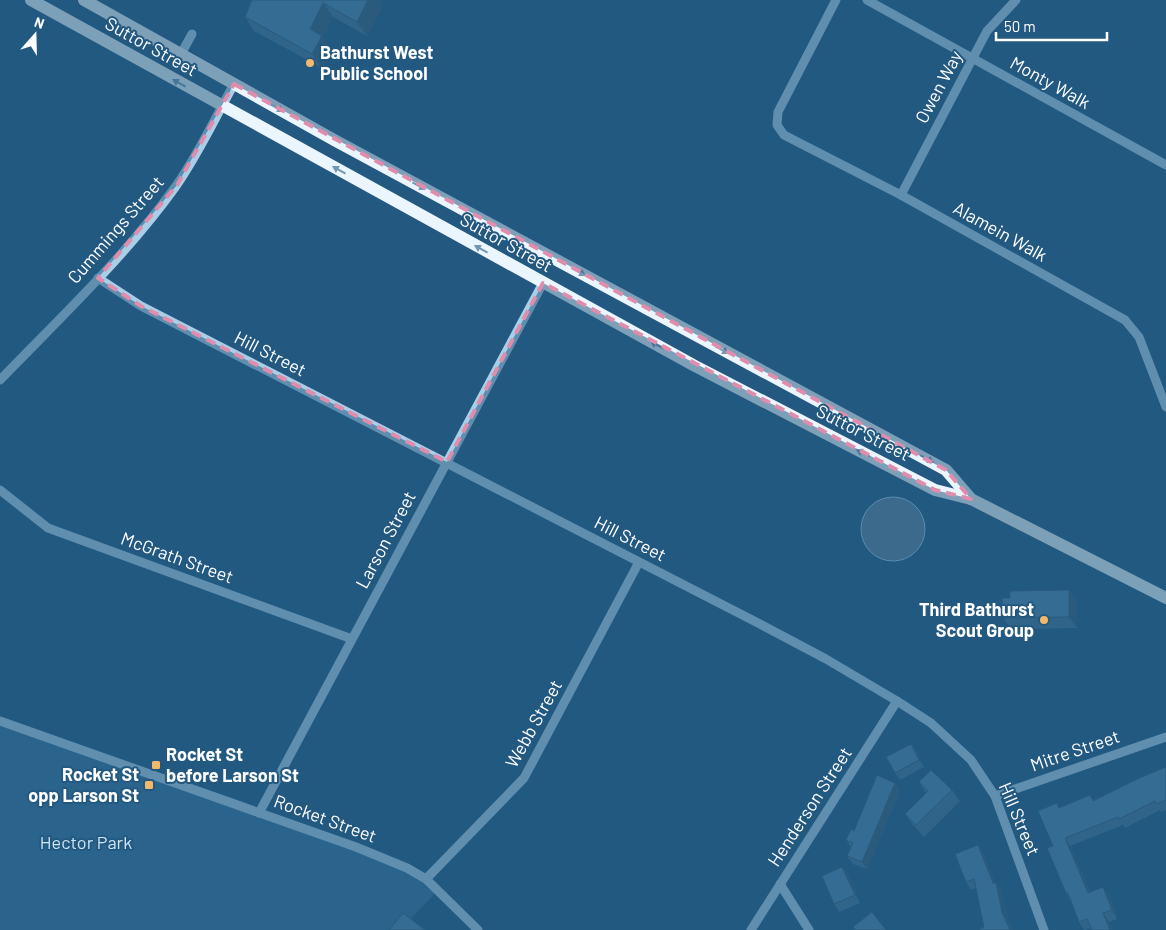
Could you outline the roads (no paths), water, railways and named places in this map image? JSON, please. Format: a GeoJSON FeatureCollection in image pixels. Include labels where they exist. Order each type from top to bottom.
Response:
{"type":"FeatureCollection","features":[{"type":"Feature","properties":{"kind":"main road","name":"Suttor Street"},"geometry":{"type":"LineString","coordinates":[[31,0],[695,366],[934,490],[972,499],[1166,598]]}},
{"type":"Feature","properties":{"kind":"main road","name":"Suttor Street"},"geometry":{"type":"LineString","coordinates":[[84,0],[336,141],[946,470],[972,499]]}},
{"type":"Feature","properties":{"kind":"street","name":"Alamein Walk"},"geometry":{"type":"LineString","coordinates":[[836,0],[778,112],[777,125],[784,135],[901,195],[1125,320],[1139,337],[1166,407]]}},
{"type":"Feature","properties":{"kind":"street","name":"Monty Walk"},"geometry":{"type":"LineString","coordinates":[[866,0],[1166,165]]}},
{"type":"Feature","properties":{"kind":"street","name":"Owen Way"},"geometry":{"type":"LineString","coordinates":[[901,195],[987,31],[1016,0]]}},
{"type":"Feature","properties":{"kind":"street"},"geometry":{"type":"LineString","coordinates":[[181,54],[192,34]]}},
{"type":"Feature","properties":{"kind":"street","name":"Cummings Street"},"geometry":{"type":"LineString","coordinates":[[0,380],[98,278],[152,218],[177,185],[234,84]]}},
{"type":"Feature","properties":{"kind":"street","name":"Hill Street"},"geometry":{"type":"LineString","coordinates":[[98,278],[141,306],[810,650],[931,723],[970,760],[995,796],[1044,930]]}},
{"type":"Feature","properties":{"kind":"street","name":"Larson Street"},"geometry":{"type":"LineString","coordinates":[[259,813],[543,283]]}},
{"type":"Feature","properties":{"kind":"street","name":"McGrath Street"},"geometry":{"type":"LineString","coordinates":[[0,490],[48,528],[352,639]]}},
{"type":"Feature","properties":{"kind":"street","name":"Webb Street"},"geometry":{"type":"LineString","coordinates":[[426,879],[524,778],[639,562]]}},
{"type":"Feature","properties":{"kind":"street","name":"Henderson Street"},"geometry":{"type":"LineString","coordinates":[[751,930],[897,701]]}},
{"type":"Feature","properties":{"kind":"street","name":"Rocket Street"},"geometry":{"type":"LineString","coordinates":[[0,721],[374,854],[407,868],[426,879],[478,930]]}},
{"type":"Feature","properties":{"kind":"street","name":"Mitre Street"},"geometry":{"type":"LineString","coordinates":[[995,796],[1166,737]]}},
{"type":"Feature","properties":{"kind":"street"},"geometry":{"type":"LineString","coordinates":[[780,884],[809,930]]}},
{"type":"Feature","properties":{"kind":"place","name":"Bathurst West Public School"},"geometry":{"type":"Point","coordinates":[310,63]}},
{"type":"Feature","properties":{"kind":"place","name":"Third Bathurst Scout Group"},"geometry":{"type":"Point","coordinates":[1044,620]}},
{"type":"Feature","properties":{"kind":"place","name":"Rocket St before Larson St"},"geometry":{"type":"Point","coordinates":[156,765]}},
{"type":"Feature","properties":{"kind":"place","name":"Rocket St opp Larson St"},"geometry":{"type":"Point","coordinates":[149,785]}},
{"type":"Feature","properties":{"kind":"park label","name":"Hector Park"},"geometry":{"type":"Point","coordinates":[86,843]}}]}
